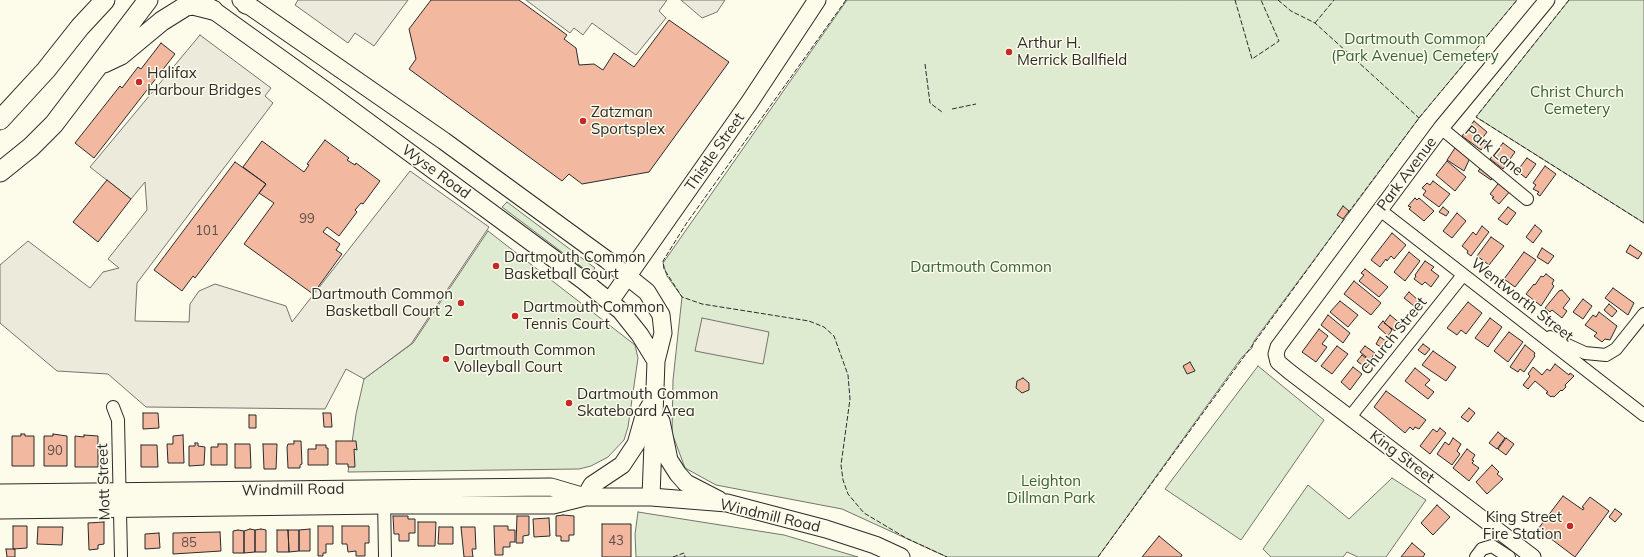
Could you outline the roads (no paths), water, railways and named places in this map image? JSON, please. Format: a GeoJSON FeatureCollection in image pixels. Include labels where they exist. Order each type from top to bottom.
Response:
{"type":"FeatureCollection","features":[{"type":"Feature","properties":{"kind":"main road"},"geometry":{"type":"LineString","coordinates":[[80,27],[88,0]]}},
{"type":"Feature","properties":{"kind":"main road"},"geometry":{"type":"LineString","coordinates":[[0,120],[46,70],[80,27],[105,0]]}},
{"type":"Feature","properties":{"kind":"main road"},"geometry":{"type":"LineString","coordinates":[[0,172],[31,148],[54,124],[148,0]]}},
{"type":"Feature","properties":{"kind":"main road","name":"Thistle Street"},"geometry":{"type":"LineString","coordinates":[[610,301],[629,276],[746,107],[817,0]]}},
{"type":"Feature","properties":{"kind":"main road","name":"Wyse Road"},"geometry":{"type":"LineString","coordinates":[[244,1],[444,141],[629,276],[648,292],[661,315],[663,333],[656,361],[656,395],[651,497]]}},
{"type":"Feature","properties":{"kind":"main road"},"geometry":{"type":"LineString","coordinates":[[99,66],[121,55],[162,21],[186,6],[206,5]]}},
{"type":"Feature","properties":{"kind":"main road","name":"Wyse Road"},"geometry":{"type":"LineString","coordinates":[[206,5],[536,244],[610,301],[621,311],[640,335],[656,361]]}},
{"type":"Feature","properties":{"kind":"main road"},"geometry":{"type":"LineString","coordinates":[[585,497],[592,485],[622,465],[636,444],[644,416],[656,395]]}},
{"type":"Feature","properties":{"kind":"main road"},"geometry":{"type":"LineString","coordinates":[[656,395],[669,460],[686,483],[726,504]]}},
{"type":"Feature","properties":{"kind":"main road","name":"Windmill Road"},"geometry":{"type":"LineString","coordinates":[[0,510],[121,509],[384,497],[551,487],[585,497],[651,497],[726,504],[826,529],[875,545],[901,557]]}},
{"type":"Feature","properties":{"kind":"main road","name":"Windmill Road"},"geometry":{"type":"LineString","coordinates":[[0,493],[120,491],[384,497]]}},
{"type":"Feature","properties":{"kind":"street","name":"Park Avenue"},"geometry":{"type":"LineString","coordinates":[[1276,354],[1278,347],[1441,128],[1547,0]]}},
{"type":"Feature","properties":{"kind":"street","name":"Park Lane"},"geometry":{"type":"LineString","coordinates":[[1441,128],[1527,199]]}},
{"type":"Feature","properties":{"kind":"street","name":"Wentworth Street"},"geometry":{"type":"LineString","coordinates":[[1380,210],[1644,415]]}},
{"type":"Feature","properties":{"kind":"street","name":"Church Street"},"geometry":{"type":"LineString","coordinates":[[1350,417],[1463,275]]}},
{"type":"Feature","properties":{"kind":"street"},"geometry":{"type":"LineString","coordinates":[[1537,332],[1585,353],[1606,355],[1616,349],[1644,314]]}},
{"type":"Feature","properties":{"kind":"street","name":"King Street"},"geometry":{"type":"LineString","coordinates":[[1276,354],[1278,362],[1290,372],[1533,557]]}},
{"type":"Feature","properties":{"kind":"street","name":"Mott Street"},"geometry":{"type":"LineString","coordinates":[[113,407],[118,420],[122,557]]}},
{"type":"Feature","properties":{"kind":"street"},"geometry":{"type":"LineString","coordinates":[[384,497],[385,557]]}},
{"type":"Feature","properties":{"kind":"street"},"geometry":{"type":"LineString","coordinates":[[1476,557],[1482,549],[1492,546],[1509,557]]}},
{"type":"Feature","properties":{"kind":"place","name":"Arthur H. Merrick Ballfield"},"geometry":{"type":"Point","coordinates":[1009,52]}},
{"type":"Feature","properties":{"kind":"place","name":"Halifax Harbour Bridges"},"geometry":{"type":"Point","coordinates":[139,82]}},
{"type":"Feature","properties":{"kind":"place","name":"Zatzman Sportsplex"},"geometry":{"type":"Point","coordinates":[583,121]}},
{"type":"Feature","properties":{"kind":"place","name":"Dartmouth Common Basketball Court"},"geometry":{"type":"Point","coordinates":[496,266]}},
{"type":"Feature","properties":{"kind":"place","name":"Dartmouth Common Basketball Court 2"},"geometry":{"type":"Point","coordinates":[461,303]}},
{"type":"Feature","properties":{"kind":"place","name":"Dartmouth Common Tennis Court"},"geometry":{"type":"Point","coordinates":[515,316]}},
{"type":"Feature","properties":{"kind":"place","name":"Dartmouth Common Volleyball Court"},"geometry":{"type":"Point","coordinates":[446,359]}},
{"type":"Feature","properties":{"kind":"place","name":"Dartmouth Common Skateboard Area"},"geometry":{"type":"Point","coordinates":[569,403]}},
{"type":"Feature","properties":{"kind":"place","name":"King Street Fire Station"},"geometry":{"type":"Point","coordinates":[1570,526]}},
{"type":"Feature","properties":{"kind":"park label","name":"Dartmouth Common (Park Avenue) Cemetery"},"geometry":{"type":"Point","coordinates":[1415,48]}},
{"type":"Feature","properties":{"kind":"park label","name":"Christ Church Cemetery"},"geometry":{"type":"Point","coordinates":[1577,100]}},
{"type":"Feature","properties":{"kind":"park label","name":"Dartmouth Common"},"geometry":{"type":"Point","coordinates":[981,267]}},
{"type":"Feature","properties":{"kind":"park label","name":"Leighton Dillman Park"},"geometry":{"type":"Point","coordinates":[1051,490]}}]}
